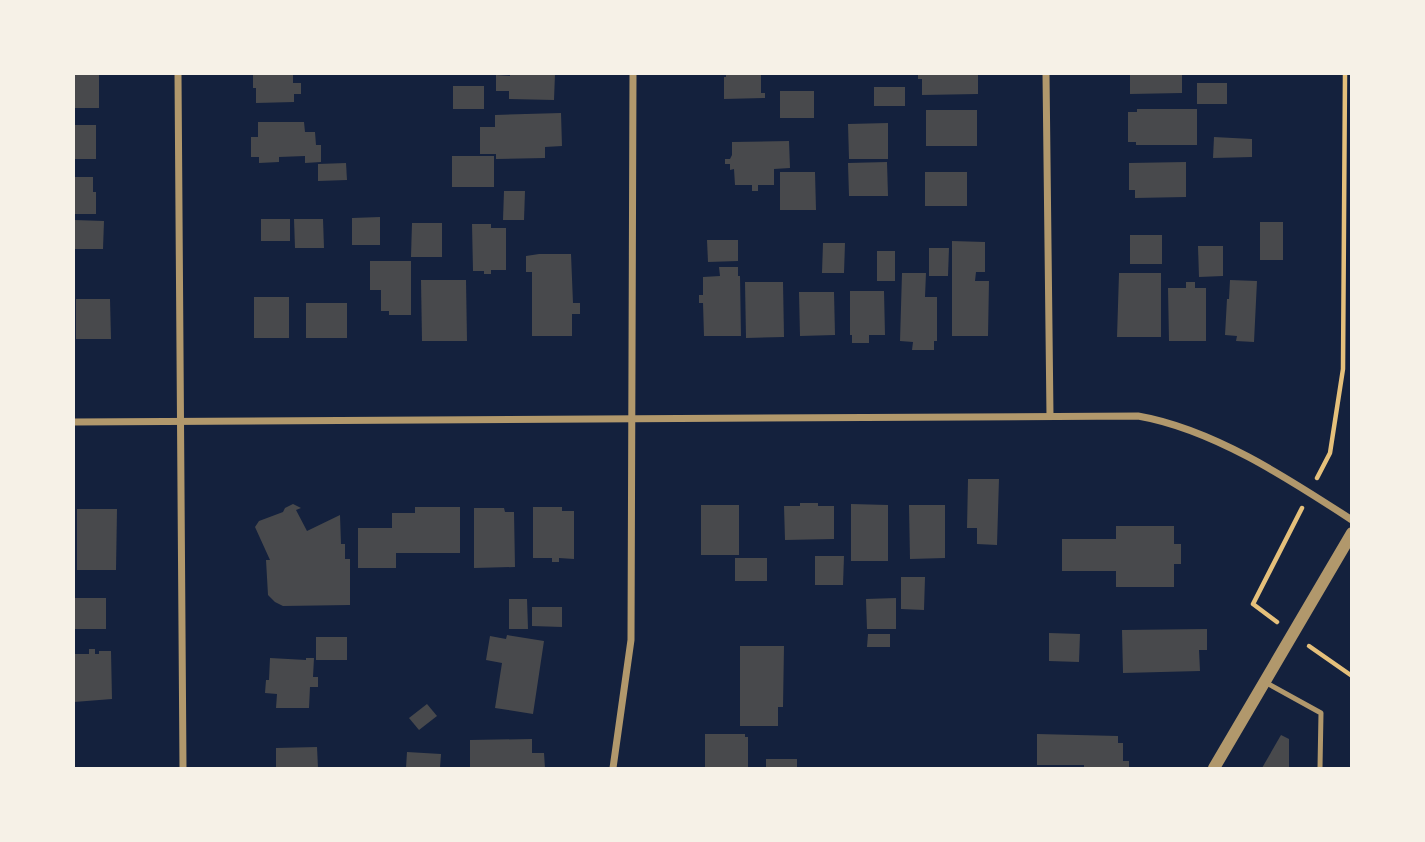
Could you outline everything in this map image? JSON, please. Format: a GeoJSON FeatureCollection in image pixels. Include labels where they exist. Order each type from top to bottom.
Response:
{"type":"FeatureCollection","features":[{"type":"Feature","properties":{"kind":"street"},"geometry":{"type":"LineString","coordinates":[[178,74],[183,768]]}},
{"type":"Feature","properties":{"kind":"street"},"geometry":{"type":"LineString","coordinates":[[612,768],[631,640],[632,74]]}},
{"type":"Feature","properties":{"kind":"street"},"geometry":{"type":"LineString","coordinates":[[1046,74],[1051,416]]}},
{"type":"Feature","properties":{"kind":"street"},"geometry":{"type":"LineString","coordinates":[[74,422],[1138,416],[1169,421],[1198,432],[1309,492],[1352,520]]}},
{"type":"Feature","properties":{"kind":"street"},"geometry":{"type":"LineString","coordinates":[[1214,768],[1352,533]]}},
{"type":"Feature","properties":{"kind":"lane"},"geometry":{"type":"LineString","coordinates":[[1263,681],[1321,713],[1320,768]]}},
{"type":"Feature","properties":{"kind":"path"},"geometry":{"type":"LineString","coordinates":[[1345,74],[1343,369],[1330,453],[1252,604],[1352,676]]}},
{"type":"Feature","properties":{"kind":"building"},"geometry":{"type":"Polygon","coordinates":[[[74,74],[99,74],[99,108],[74,108],[74,74]]]}},
{"type":"Feature","properties":{"kind":"building"},"geometry":{"type":"Polygon","coordinates":[[[293,74],[293,83],[301,83],[301,94],[294,94],[294,102],[256,103],[253,75],[293,74]]]}},
{"type":"Feature","properties":{"kind":"building"},"geometry":{"type":"Polygon","coordinates":[[[555,74],[554,100],[509,99],[509,91],[496,91],[496,75],[555,74]]]}},
{"type":"Feature","properties":{"kind":"building"},"geometry":{"type":"Polygon","coordinates":[[[726,74],[761,74],[761,93],[765,93],[765,98],[724,99],[726,74]]]}},
{"type":"Feature","properties":{"kind":"building"},"geometry":{"type":"Polygon","coordinates":[[[918,74],[978,74],[978,94],[922,95],[922,79],[918,79],[918,74]]]}},
{"type":"Feature","properties":{"kind":"building"},"geometry":{"type":"Polygon","coordinates":[[[1130,74],[1182,74],[1182,93],[1130,94],[1130,74]]]}},
{"type":"Feature","properties":{"kind":"building"},"geometry":{"type":"Polygon","coordinates":[[[1197,83],[1227,83],[1227,104],[1197,104],[1197,83]]]}},
{"type":"Feature","properties":{"kind":"building"},"geometry":{"type":"Polygon","coordinates":[[[453,86],[484,86],[484,109],[453,109],[453,86]]]}},
{"type":"Feature","properties":{"kind":"building"},"geometry":{"type":"Polygon","coordinates":[[[874,87],[905,87],[905,106],[874,106],[874,87]]]}},
{"type":"Feature","properties":{"kind":"building"},"geometry":{"type":"Polygon","coordinates":[[[780,91],[814,91],[814,118],[780,118],[780,91]]]}},
{"type":"Feature","properties":{"kind":"building"},"geometry":{"type":"Polygon","coordinates":[[[1137,109],[1197,109],[1197,145],[1136,145],[1136,142],[1128,142],[1128,112],[1137,112],[1137,109]]]}},
{"type":"Feature","properties":{"kind":"building"},"geometry":{"type":"Polygon","coordinates":[[[926,110],[977,110],[977,146],[926,146],[926,110]]]}},
{"type":"Feature","properties":{"kind":"building"},"geometry":{"type":"Polygon","coordinates":[[[561,113],[562,146],[545,147],[545,158],[496,159],[496,154],[480,154],[480,127],[495,127],[495,115],[561,113]]]}},
{"type":"Feature","properties":{"kind":"building"},"geometry":{"type":"Polygon","coordinates":[[[258,122],[304,122],[305,132],[315,132],[316,145],[321,145],[321,162],[305,163],[305,156],[279,157],[279,162],[259,163],[259,157],[251,157],[251,137],[258,137],[258,122]]]}},
{"type":"Feature","properties":{"kind":"building"},"geometry":{"type":"Polygon","coordinates":[[[888,123],[888,159],[849,159],[848,124],[888,123]]]}},
{"type":"Feature","properties":{"kind":"building"},"geometry":{"type":"Polygon","coordinates":[[[74,125],[96,125],[96,159],[74,159],[74,125]]]}},
{"type":"Feature","properties":{"kind":"building"},"geometry":{"type":"Polygon","coordinates":[[[1214,137],[1252,139],[1252,157],[1213,158],[1214,137]]]}},
{"type":"Feature","properties":{"kind":"building"},"geometry":{"type":"Polygon","coordinates":[[[789,141],[790,168],[774,169],[774,185],[758,185],[758,191],[752,191],[752,185],[735,185],[734,169],[730,170],[730,164],[725,164],[725,159],[730,159],[732,155],[732,142],[789,141]]]}},
{"type":"Feature","properties":{"kind":"building"},"geometry":{"type":"Polygon","coordinates":[[[452,156],[494,156],[494,187],[452,187],[452,156]]]}},
{"type":"Feature","properties":{"kind":"building"},"geometry":{"type":"Polygon","coordinates":[[[887,162],[888,196],[849,196],[848,163],[887,162]]]}},
{"type":"Feature","properties":{"kind":"building"},"geometry":{"type":"Polygon","coordinates":[[[1186,162],[1186,197],[1135,198],[1135,190],[1129,190],[1129,163],[1186,162]]]}},
{"type":"Feature","properties":{"kind":"building"},"geometry":{"type":"Polygon","coordinates":[[[346,163],[347,180],[318,181],[318,164],[346,163]]]}},
{"type":"Feature","properties":{"kind":"building"},"geometry":{"type":"Polygon","coordinates":[[[780,172],[815,172],[816,210],[780,210],[780,172]]]}},
{"type":"Feature","properties":{"kind":"building"},"geometry":{"type":"Polygon","coordinates":[[[925,172],[967,172],[967,206],[925,206],[925,172]]]}},
{"type":"Feature","properties":{"kind":"building"},"geometry":{"type":"Polygon","coordinates":[[[74,177],[93,177],[96,214],[74,214],[74,177]]]}},
{"type":"Feature","properties":{"kind":"building"},"geometry":{"type":"Polygon","coordinates":[[[504,191],[525,191],[524,220],[503,220],[504,191]]]}},
{"type":"Feature","properties":{"kind":"building"},"geometry":{"type":"Polygon","coordinates":[[[380,217],[380,245],[352,245],[352,218],[380,217]]]}},
{"type":"Feature","properties":{"kind":"building"},"geometry":{"type":"Polygon","coordinates":[[[261,219],[290,219],[290,241],[261,241],[261,219]]]}},
{"type":"Feature","properties":{"kind":"building"},"geometry":{"type":"Polygon","coordinates":[[[294,219],[323,219],[324,248],[295,248],[294,219]]]}},
{"type":"Feature","properties":{"kind":"building"},"geometry":{"type":"Polygon","coordinates":[[[74,220],[104,221],[103,249],[74,249],[74,220]]]}},
{"type":"Feature","properties":{"kind":"building"},"geometry":{"type":"Polygon","coordinates":[[[1260,222],[1283,222],[1283,260],[1260,260],[1260,222]]]}},
{"type":"Feature","properties":{"kind":"building"},"geometry":{"type":"Polygon","coordinates":[[[412,223],[442,223],[442,257],[411,257],[412,223]]]}},
{"type":"Feature","properties":{"kind":"building"},"geometry":{"type":"Polygon","coordinates":[[[472,224],[491,224],[491,228],[506,228],[506,270],[491,270],[491,274],[473,271],[472,224]]]}},
{"type":"Feature","properties":{"kind":"building"},"geometry":{"type":"Polygon","coordinates":[[[1130,235],[1162,235],[1162,264],[1130,264],[1130,235]]]}},
{"type":"Feature","properties":{"kind":"building"},"geometry":{"type":"Polygon","coordinates":[[[707,240],[738,240],[738,261],[708,262],[707,240]]]}},
{"type":"Feature","properties":{"kind":"building"},"geometry":{"type":"Polygon","coordinates":[[[952,241],[985,242],[985,272],[976,272],[975,281],[989,281],[988,336],[952,336],[952,241]]]}},
{"type":"Feature","properties":{"kind":"building"},"geometry":{"type":"Polygon","coordinates":[[[823,243],[845,243],[844,273],[822,273],[823,243]]]}},
{"type":"Feature","properties":{"kind":"building"},"geometry":{"type":"Polygon","coordinates":[[[1198,246],[1223,246],[1223,276],[1199,277],[1198,246]]]}},
{"type":"Feature","properties":{"kind":"building"},"geometry":{"type":"Polygon","coordinates":[[[929,248],[949,248],[948,276],[929,276],[929,248]]]}},
{"type":"Feature","properties":{"kind":"building"},"geometry":{"type":"Polygon","coordinates":[[[877,251],[895,251],[895,281],[877,281],[877,251]]]}},
{"type":"Feature","properties":{"kind":"building"},"geometry":{"type":"Polygon","coordinates":[[[571,254],[573,303],[580,303],[580,314],[572,314],[572,336],[532,336],[532,272],[526,272],[526,256],[571,254]]]}},
{"type":"Feature","properties":{"kind":"building"},"geometry":{"type":"Polygon","coordinates":[[[370,261],[411,261],[411,315],[389,315],[389,311],[381,311],[381,290],[370,290],[370,261]]]}},
{"type":"Feature","properties":{"kind":"building"},"geometry":{"type":"Polygon","coordinates":[[[719,267],[738,267],[741,336],[704,336],[703,303],[699,303],[699,295],[703,295],[703,277],[720,276],[719,267]]]}},
{"type":"Feature","properties":{"kind":"building"},"geometry":{"type":"Polygon","coordinates":[[[902,273],[926,273],[925,297],[937,297],[937,341],[934,341],[934,350],[912,350],[913,342],[900,341],[902,273]]]}},
{"type":"Feature","properties":{"kind":"building"},"geometry":{"type":"Polygon","coordinates":[[[1119,273],[1161,273],[1161,337],[1117,337],[1119,273]]]}},
{"type":"Feature","properties":{"kind":"building"},"geometry":{"type":"Polygon","coordinates":[[[421,280],[466,280],[467,341],[422,341],[421,280]]]}},
{"type":"Feature","properties":{"kind":"building"},"geometry":{"type":"Polygon","coordinates":[[[1230,280],[1257,281],[1254,342],[1236,341],[1237,336],[1225,335],[1230,280]]]}},
{"type":"Feature","properties":{"kind":"building"},"geometry":{"type":"Polygon","coordinates":[[[745,282],[783,282],[784,337],[746,338],[745,282]]]}},
{"type":"Feature","properties":{"kind":"building"},"geometry":{"type":"Polygon","coordinates":[[[1186,282],[1195,282],[1195,288],[1206,288],[1206,341],[1169,341],[1168,288],[1186,288],[1186,282]]]}},
{"type":"Feature","properties":{"kind":"building"},"geometry":{"type":"Polygon","coordinates":[[[850,291],[884,291],[885,335],[869,335],[869,343],[852,343],[850,291]]]}},
{"type":"Feature","properties":{"kind":"building"},"geometry":{"type":"Polygon","coordinates":[[[799,292],[834,292],[835,335],[800,336],[799,292]]]}},
{"type":"Feature","properties":{"kind":"building"},"geometry":{"type":"Polygon","coordinates":[[[254,297],[289,297],[289,338],[254,338],[254,297]]]}},
{"type":"Feature","properties":{"kind":"building"},"geometry":{"type":"Polygon","coordinates":[[[76,299],[110,299],[111,339],[76,339],[76,299]]]}},
{"type":"Feature","properties":{"kind":"building"},"geometry":{"type":"Polygon","coordinates":[[[306,303],[347,303],[347,338],[306,338],[306,303]]]}},
{"type":"Feature","properties":{"kind":"building"},"geometry":{"type":"Polygon","coordinates":[[[968,479],[999,479],[997,545],[977,544],[977,528],[967,528],[968,479]]]}},
{"type":"Feature","properties":{"kind":"building"},"geometry":{"type":"Polygon","coordinates":[[[800,503],[834,506],[834,539],[785,540],[784,506],[800,506],[800,503]]]}},
{"type":"Feature","properties":{"kind":"building"},"geometry":{"type":"Polygon","coordinates":[[[293,504],[301,508],[296,510],[307,531],[340,515],[341,544],[345,544],[345,559],[350,559],[350,605],[283,606],[268,595],[266,560],[270,560],[255,527],[259,521],[283,512],[293,504]]]}},
{"type":"Feature","properties":{"kind":"building"},"geometry":{"type":"Polygon","coordinates":[[[851,504],[888,505],[888,561],[851,561],[851,504]]]}},
{"type":"Feature","properties":{"kind":"building"},"geometry":{"type":"Polygon","coordinates":[[[701,505],[739,505],[739,555],[701,555],[701,505]]]}},
{"type":"Feature","properties":{"kind":"building"},"geometry":{"type":"Polygon","coordinates":[[[909,505],[945,505],[945,558],[910,559],[909,505]]]}},
{"type":"Feature","properties":{"kind":"building"},"geometry":{"type":"Polygon","coordinates":[[[415,507],[460,507],[460,553],[396,553],[396,568],[358,568],[358,528],[392,528],[392,513],[415,513],[415,507]]]}},
{"type":"Feature","properties":{"kind":"building"},"geometry":{"type":"Polygon","coordinates":[[[533,507],[562,507],[562,511],[574,511],[574,559],[559,558],[559,562],[552,562],[552,558],[533,558],[533,507]]]}},
{"type":"Feature","properties":{"kind":"building"},"geometry":{"type":"Polygon","coordinates":[[[474,508],[504,508],[505,512],[514,512],[515,567],[474,568],[474,508]]]}},
{"type":"Feature","properties":{"kind":"building"},"geometry":{"type":"Polygon","coordinates":[[[77,509],[117,509],[116,570],[77,570],[77,509]]]}},
{"type":"Feature","properties":{"kind":"building"},"geometry":{"type":"Polygon","coordinates":[[[1116,526],[1174,526],[1174,544],[1181,544],[1181,564],[1174,564],[1174,587],[1116,587],[1116,571],[1062,571],[1062,539],[1116,539],[1116,526]]]}},
{"type":"Feature","properties":{"kind":"building"},"geometry":{"type":"Polygon","coordinates":[[[815,556],[844,556],[843,585],[815,585],[815,556]]]}},
{"type":"Feature","properties":{"kind":"building"},"geometry":{"type":"Polygon","coordinates":[[[735,558],[767,558],[767,581],[735,581],[735,558]]]}},
{"type":"Feature","properties":{"kind":"building"},"geometry":{"type":"Polygon","coordinates":[[[901,577],[925,577],[924,610],[901,609],[901,577]]]}},
{"type":"Feature","properties":{"kind":"building"},"geometry":{"type":"Polygon","coordinates":[[[75,598],[106,598],[106,629],[75,629],[75,598]]]}},
{"type":"Feature","properties":{"kind":"building"},"geometry":{"type":"Polygon","coordinates":[[[896,598],[896,629],[867,629],[866,599],[896,598]]]}},
{"type":"Feature","properties":{"kind":"building"},"geometry":{"type":"Polygon","coordinates":[[[509,599],[527,599],[528,629],[509,629],[509,599]]]}},
{"type":"Feature","properties":{"kind":"building"},"geometry":{"type":"Polygon","coordinates":[[[532,607],[562,607],[562,627],[532,626],[532,607]]]}},
{"type":"Feature","properties":{"kind":"building"},"geometry":{"type":"Polygon","coordinates":[[[1207,629],[1207,650],[1199,650],[1200,671],[1123,673],[1122,630],[1207,629]]]}},
{"type":"Feature","properties":{"kind":"building"},"geometry":{"type":"Polygon","coordinates":[[[1049,633],[1080,634],[1079,662],[1049,661],[1049,633]]]}},
{"type":"Feature","properties":{"kind":"building"},"geometry":{"type":"Polygon","coordinates":[[[868,634],[890,634],[890,647],[867,647],[868,634]]]}},
{"type":"Feature","properties":{"kind":"building"},"geometry":{"type":"Polygon","coordinates":[[[507,635],[544,641],[533,714],[495,708],[502,663],[486,660],[490,636],[506,639],[507,635]]]}},
{"type":"Feature","properties":{"kind":"building"},"geometry":{"type":"Polygon","coordinates":[[[316,637],[347,637],[347,660],[316,660],[316,637]]]}},
{"type":"Feature","properties":{"kind":"building"},"geometry":{"type":"Polygon","coordinates":[[[740,646],[784,646],[783,707],[778,707],[778,726],[740,726],[740,646]]]}},
{"type":"Feature","properties":{"kind":"building"},"geometry":{"type":"Polygon","coordinates":[[[89,649],[95,649],[95,654],[99,654],[99,651],[111,651],[112,699],[74,702],[74,654],[89,654],[89,649]]]}},
{"type":"Feature","properties":{"kind":"building"},"geometry":{"type":"Polygon","coordinates":[[[270,658],[314,658],[313,677],[318,677],[318,687],[310,687],[309,708],[276,708],[277,694],[265,693],[266,680],[269,680],[270,658]]]}},
{"type":"Feature","properties":{"kind":"building"},"geometry":{"type":"Polygon","coordinates":[[[427,704],[437,716],[419,730],[409,718],[427,704]]]}},
{"type":"Feature","properties":{"kind":"building"},"geometry":{"type":"Polygon","coordinates":[[[705,734],[745,734],[745,737],[748,737],[748,768],[705,768],[705,734]]]}},
{"type":"Feature","properties":{"kind":"building"},"geometry":{"type":"Polygon","coordinates":[[[1037,734],[1118,736],[1118,743],[1123,743],[1123,761],[1129,761],[1129,768],[1037,765],[1037,734]]]}},
{"type":"Feature","properties":{"kind":"building"},"geometry":{"type":"Polygon","coordinates":[[[1281,735],[1289,739],[1289,768],[1262,768],[1281,735]]]}},
{"type":"Feature","properties":{"kind":"building"},"geometry":{"type":"Polygon","coordinates":[[[532,739],[532,753],[544,753],[545,768],[470,768],[470,740],[532,739]]]}},
{"type":"Feature","properties":{"kind":"building"},"geometry":{"type":"Polygon","coordinates":[[[317,747],[318,768],[276,768],[276,748],[317,747]]]}},
{"type":"Feature","properties":{"kind":"building"},"geometry":{"type":"Polygon","coordinates":[[[407,752],[441,754],[440,768],[406,768],[407,752]]]}},
{"type":"Feature","properties":{"kind":"building"},"geometry":{"type":"Polygon","coordinates":[[[766,759],[797,759],[797,768],[766,768],[766,759]]]}}]}
